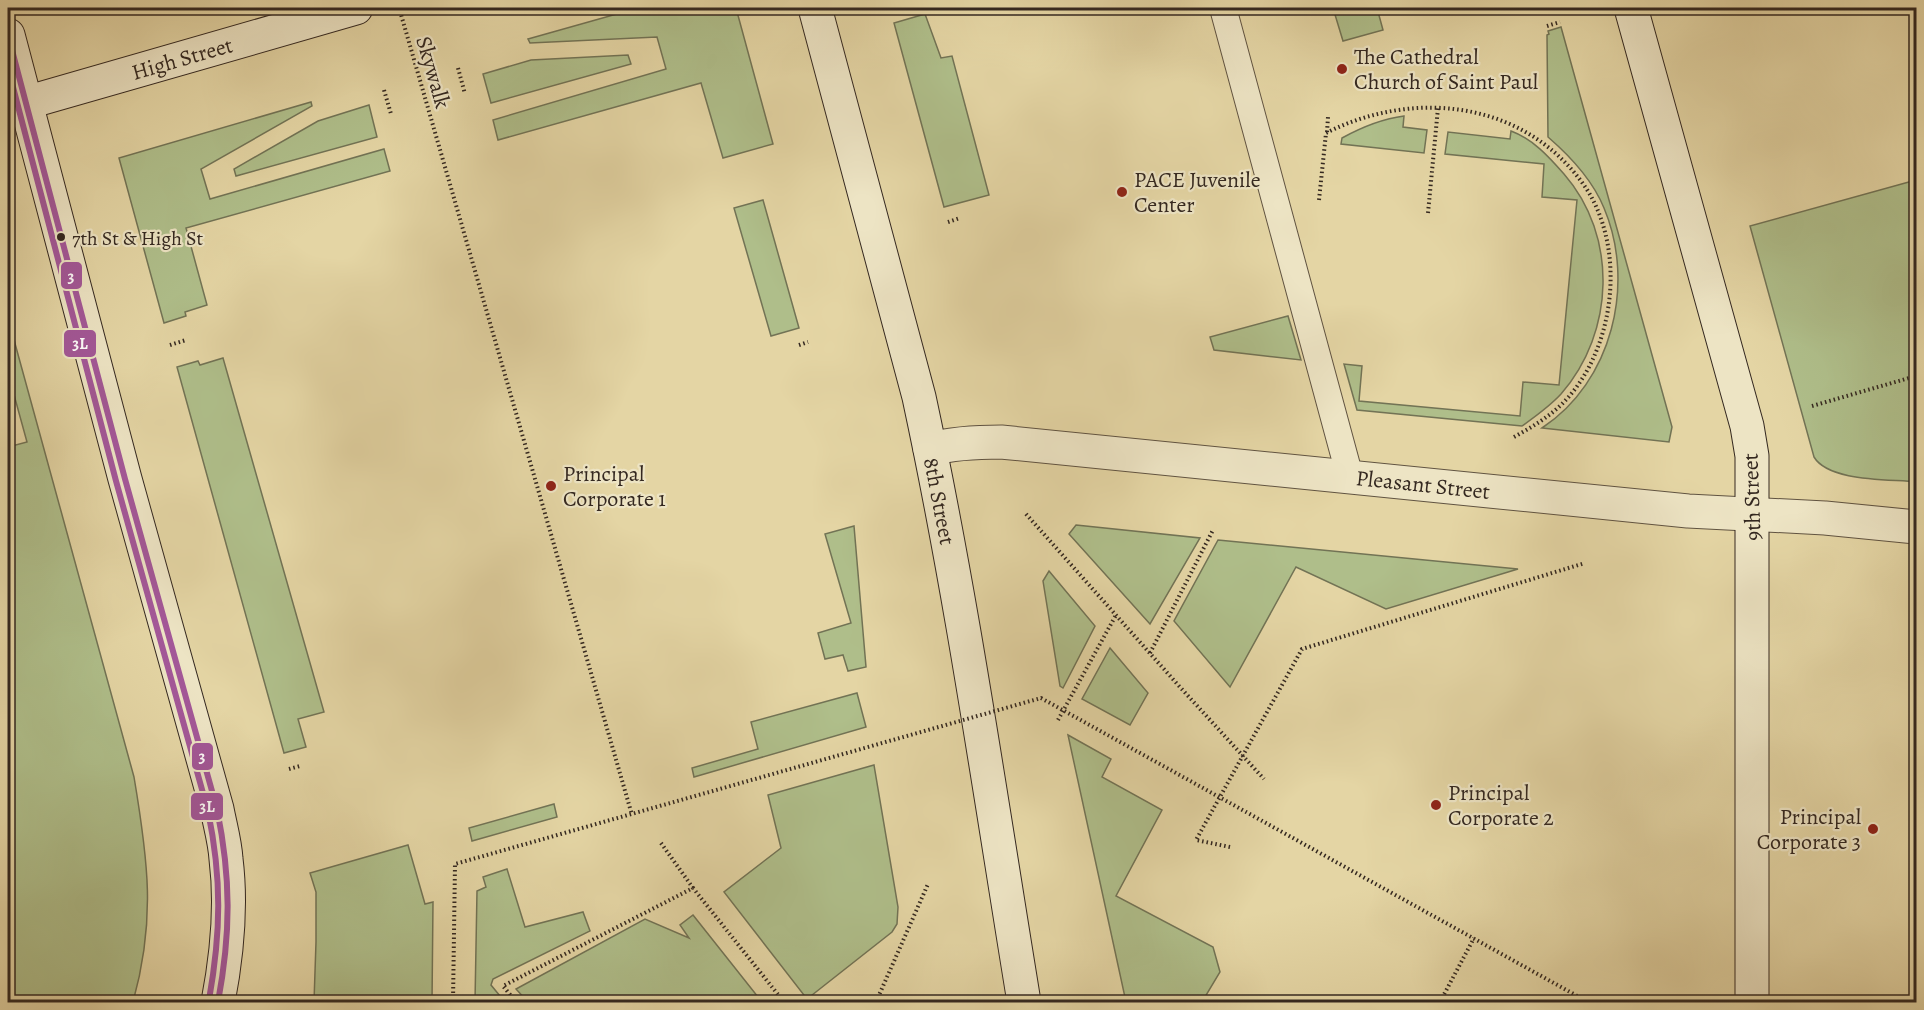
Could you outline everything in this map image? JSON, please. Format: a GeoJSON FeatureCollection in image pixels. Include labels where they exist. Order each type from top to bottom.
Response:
{"type":"FeatureCollection","features":[{"type":"Feature","properties":{"kind":"main road","name":"High Street"},"geometry":{"type":"LineString","coordinates":[[16,105],[356,8]]}},
{"type":"Feature","properties":{"kind":"main road","name":"8th Street"},"geometry":{"type":"LineString","coordinates":[[815,8],[916,386],[930,449],[952,566],[1024,1002]]}},
{"type":"Feature","properties":{"kind":"main road","name":"9th Street"},"geometry":{"type":"LineString","coordinates":[[1631,8],[1747,426],[1752,456],[1752,1002]]}},
{"type":"Feature","properties":{"kind":"main road"},"geometry":{"type":"LineString","coordinates":[[8,36],[16,105],[122,468],[217,808],[226,859],[228,910],[226,960],[218,1002]]}},
{"type":"Feature","properties":{"kind":"main road","name":"Pleasant Street"},"geometry":{"type":"LineString","coordinates":[[930,449],[949,444],[1001,442],[1688,511],[1825,518],[1917,527]]}},
{"type":"Feature","properties":{"kind":"lane"},"geometry":{"type":"LineString","coordinates":[[1223,8],[1350,477]]}},
{"type":"Feature","properties":{"kind":"path","name":"Skywalk"},"geometry":{"type":"LineString","coordinates":[[399,8],[632,815]]}},
{"type":"Feature","properties":{"kind":"path"},"geometry":{"type":"LineString","coordinates":[[1546,26],[1560,22]]}},
{"type":"Feature","properties":{"kind":"path"},"geometry":{"type":"LineString","coordinates":[[458,68],[465,94]]}},
{"type":"Feature","properties":{"kind":"path"},"geometry":{"type":"LineString","coordinates":[[384,90],[391,114]]}},
{"type":"Feature","properties":{"kind":"path"},"geometry":{"type":"LineString","coordinates":[[1326,133],[1367,116],[1425,107],[1491,116],[1519,128],[1545,145],[1568,166],[1586,189],[1601,218],[1608,250],[1610,292],[1605,325],[1598,346],[1576,386],[1564,402],[1547,417],[1514,437]]}},
{"type":"Feature","properties":{"kind":"path"},"geometry":{"type":"LineString","coordinates":[[1428,213],[1438,108]]}},
{"type":"Feature","properties":{"kind":"path"},"geometry":{"type":"LineString","coordinates":[[1319,200],[1328,117]]}},
{"type":"Feature","properties":{"kind":"path"},"geometry":{"type":"LineString","coordinates":[[948,222],[960,218]]}},
{"type":"Feature","properties":{"kind":"path"},"geometry":{"type":"LineString","coordinates":[[170,345],[186,340]]}},
{"type":"Feature","properties":{"kind":"path"},"geometry":{"type":"LineString","coordinates":[[799,345],[808,342]]}},
{"type":"Feature","properties":{"kind":"path"},"geometry":{"type":"LineString","coordinates":[[1812,406],[1917,376]]}},
{"type":"Feature","properties":{"kind":"path"},"geometry":{"type":"LineString","coordinates":[[1026,514],[1264,779]]}},
{"type":"Feature","properties":{"kind":"path"},"geometry":{"type":"LineString","coordinates":[[1150,653],[1213,530]]}},
{"type":"Feature","properties":{"kind":"path"},"geometry":{"type":"LineString","coordinates":[[1230,847],[1196,840],[1302,649],[1585,563]]}},
{"type":"Feature","properties":{"kind":"path"},"geometry":{"type":"LineString","coordinates":[[1058,720],[1116,615]]}},
{"type":"Feature","properties":{"kind":"path"},"geometry":{"type":"LineString","coordinates":[[453,1002],[455,864],[1041,698],[1588,1002]]}},
{"type":"Feature","properties":{"kind":"path"},"geometry":{"type":"LineString","coordinates":[[289,769],[300,766]]}},
{"type":"Feature","properties":{"kind":"path"},"geometry":{"type":"LineString","coordinates":[[661,843],[693,888],[784,1002]]}},
{"type":"Feature","properties":{"kind":"path"},"geometry":{"type":"LineString","coordinates":[[876,1002],[928,884]]}},
{"type":"Feature","properties":{"kind":"path"},"geometry":{"type":"LineString","coordinates":[[516,1002],[502,986],[693,888]]}},
{"type":"Feature","properties":{"kind":"path"},"geometry":{"type":"LineString","coordinates":[[1440,1002],[1474,938]]}},
{"type":"Feature","properties":{"kind":"green space"},"geometry":{"type":"Polygon","coordinates":[[[638,8],[736,8],[773,144],[723,158],[701,83],[498,140],[493,120],[666,69],[657,37],[530,43],[528,39],[638,8]]]}},
{"type":"Feature","properties":{"kind":"green space"},"geometry":{"type":"Polygon","coordinates":[[[1333,8],[1377,8],[1383,30],[1343,41],[1333,8]]]}},
{"type":"Feature","properties":{"kind":"green space"},"geometry":{"type":"Polygon","coordinates":[[[925,14],[941,58],[952,56],[989,195],[944,207],[894,23],[925,14]]]}},
{"type":"Feature","properties":{"kind":"green space"},"geometry":{"type":"Polygon","coordinates":[[[1561,27],[1672,427],[1669,442],[1542,428],[1566,408],[1586,385],[1601,358],[1611,329],[1617,299],[1618,268],[1613,237],[1604,208],[1594,188],[1580,170],[1548,137],[1547,35],[1548,31],[1561,27]]]}},
{"type":"Feature","properties":{"kind":"green space"},"geometry":{"type":"Polygon","coordinates":[[[628,55],[631,64],[491,103],[483,74],[531,60],[628,55]]]}},
{"type":"Feature","properties":{"kind":"green space"},"geometry":{"type":"Polygon","coordinates":[[[311,102],[312,106],[201,169],[210,199],[384,149],[390,171],[186,228],[207,305],[185,312],[186,316],[164,323],[119,158],[311,102]]]}},
{"type":"Feature","properties":{"kind":"green space"},"geometry":{"type":"Polygon","coordinates":[[[369,105],[377,137],[236,176],[234,169],[318,121],[369,105]]]}},
{"type":"Feature","properties":{"kind":"green space"},"geometry":{"type":"Polygon","coordinates":[[[1404,116],[1403,127],[1427,130],[1424,153],[1341,144],[1342,138],[1364,127],[1404,116]]]}},
{"type":"Feature","properties":{"kind":"green space"},"geometry":{"type":"Polygon","coordinates":[[[1511,131],[1533,144],[1564,174],[1582,199],[1594,226],[1601,255],[1603,284],[1600,313],[1592,342],[1579,369],[1556,399],[1522,426],[1357,410],[1344,364],[1362,366],[1359,401],[1520,416],[1523,382],[1559,385],[1577,200],[1542,197],[1544,164],[1445,154],[1448,132],[1510,139],[1511,131]]]}},
{"type":"Feature","properties":{"kind":"green space"},"geometry":{"type":"Polygon","coordinates":[[[1916,180],[1916,482],[1846,475],[1822,465],[1814,457],[1750,226],[1916,180]]]}},
{"type":"Feature","properties":{"kind":"green space"},"geometry":{"type":"Polygon","coordinates":[[[763,200],[799,328],[771,336],[734,208],[763,200]]]}},
{"type":"Feature","properties":{"kind":"green space"},"geometry":{"type":"Polygon","coordinates":[[[1288,316],[1301,360],[1214,350],[1210,337],[1288,316]]]}},
{"type":"Feature","properties":{"kind":"green space"},"geometry":{"type":"Polygon","coordinates":[[[8,318],[134,777],[146,863],[147,917],[145,944],[133,1002],[8,1002],[8,447],[27,442],[8,373],[8,318]]]}},
{"type":"Feature","properties":{"kind":"green space"},"geometry":{"type":"Polygon","coordinates":[[[223,358],[324,712],[298,719],[306,747],[284,753],[177,367],[198,361],[200,365],[223,358]]]}},
{"type":"Feature","properties":{"kind":"green space"},"geometry":{"type":"Polygon","coordinates":[[[1076,525],[1200,538],[1150,624],[1069,534],[1076,525]]]}},
{"type":"Feature","properties":{"kind":"green space"},"geometry":{"type":"Polygon","coordinates":[[[854,526],[866,667],[848,671],[843,655],[825,659],[818,633],[851,623],[825,534],[854,526]]]}},
{"type":"Feature","properties":{"kind":"green space"},"geometry":{"type":"Polygon","coordinates":[[[1218,540],[1518,569],[1386,609],[1296,567],[1230,687],[1174,621],[1218,540]]]}},
{"type":"Feature","properties":{"kind":"green space"},"geometry":{"type":"Polygon","coordinates":[[[1049,571],[1095,626],[1063,688],[1060,686],[1043,581],[1049,571]]]}},
{"type":"Feature","properties":{"kind":"green space"},"geometry":{"type":"Polygon","coordinates":[[[1110,648],[1148,693],[1130,725],[1082,699],[1110,648]]]}},
{"type":"Feature","properties":{"kind":"green space"},"geometry":{"type":"Polygon","coordinates":[[[857,693],[866,727],[694,777],[692,768],[758,749],[751,722],[857,693]]]}},
{"type":"Feature","properties":{"kind":"green space"},"geometry":{"type":"Polygon","coordinates":[[[1068,735],[1111,759],[1102,777],[1162,810],[1116,896],[1213,947],[1220,972],[1202,1002],[1126,1002],[1068,735]]]}},
{"type":"Feature","properties":{"kind":"green space"},"geometry":{"type":"Polygon","coordinates":[[[874,765],[898,907],[897,924],[892,932],[807,999],[724,892],[781,848],[768,795],[874,765]]]}},
{"type":"Feature","properties":{"kind":"green space"},"geometry":{"type":"Polygon","coordinates":[[[554,804],[557,817],[472,841],[469,828],[554,804]]]}},
{"type":"Feature","properties":{"kind":"green space"},"geometry":{"type":"Polygon","coordinates":[[[408,845],[425,904],[433,902],[432,1002],[314,1002],[316,892],[310,873],[408,845]]]}},
{"type":"Feature","properties":{"kind":"green space"},"geometry":{"type":"Polygon","coordinates":[[[507,869],[525,927],[583,912],[590,931],[493,979],[491,985],[505,1002],[475,1002],[477,891],[486,887],[483,877],[507,869]]]}},
{"type":"Feature","properties":{"kind":"green space"},"geometry":{"type":"Polygon","coordinates":[[[693,915],[762,1002],[528,1002],[516,989],[645,919],[689,938],[680,925],[693,915]]]}},
{"type":"Feature","properties":{"kind":"transit line","name":"3"},"geometry":{"type":"LineString","coordinates":[[8,35],[125,479],[217,809],[225,858],[228,905],[225,952],[218,1002]]}},
{"type":"Feature","properties":{"kind":"transit line","name":"3L"},"geometry":{"type":"LineString","coordinates":[[8,68],[116,481],[208,811],[218,883],[218,928],[209,1000]]}},
{"type":"Feature","properties":{"kind":"place","name":"The Cathedral Church of Saint Paul"},"geometry":{"type":"Point","coordinates":[1342,69]}},
{"type":"Feature","properties":{"kind":"place","name":"PACE Juvenile Center"},"geometry":{"type":"Point","coordinates":[1122,192]}},
{"type":"Feature","properties":{"kind":"place","name":"7th St & High St"},"geometry":{"type":"Point","coordinates":[61,237]}},
{"type":"Feature","properties":{"kind":"place","name":"Principal Corporate 1"},"geometry":{"type":"Point","coordinates":[551,486]}},
{"type":"Feature","properties":{"kind":"place","name":"Principal Corporate 2"},"geometry":{"type":"Point","coordinates":[1436,805]}},
{"type":"Feature","properties":{"kind":"place","name":"Principal Corporate 3"},"geometry":{"type":"Point","coordinates":[1873,829]}}]}
